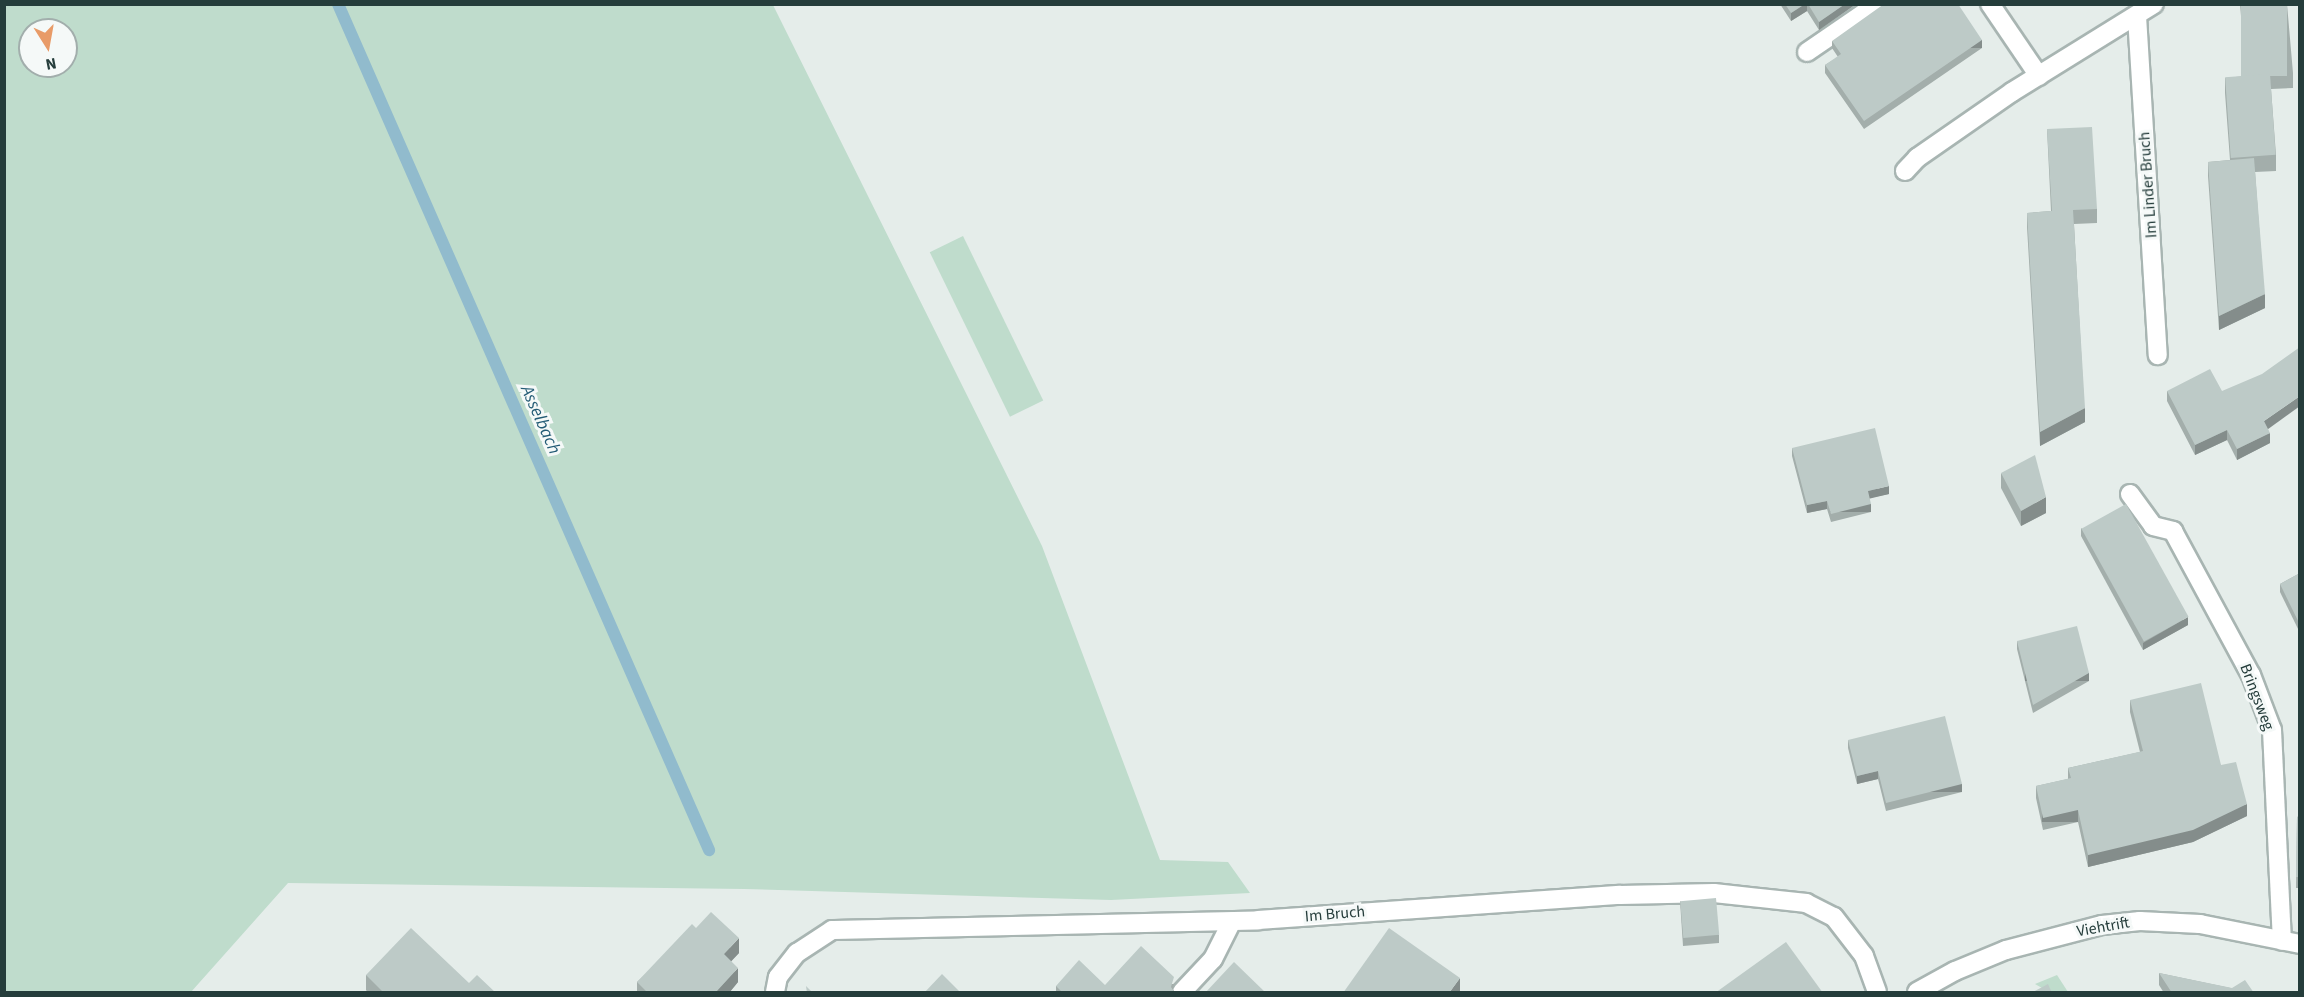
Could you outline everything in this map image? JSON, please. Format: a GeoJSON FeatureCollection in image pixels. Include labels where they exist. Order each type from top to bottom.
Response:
{"type":"FeatureCollection","features":[{"type":"Feature","properties":{"kind":"street"},"geometry":{"type":"LineString","coordinates":[[1807,52],[1877,4]]}},
{"type":"Feature","properties":{"kind":"street"},"geometry":{"type":"LineString","coordinates":[[1990,4],[2039,76]]}},
{"type":"Feature","properties":{"kind":"street"},"geometry":{"type":"LineString","coordinates":[[1905,171],[1917,158],[2039,76],[2154,4]]}},
{"type":"Feature","properties":{"kind":"street","name":"Im Linder Bruch"},"geometry":{"type":"LineString","coordinates":[[2137,15],[2158,355]]}},
{"type":"Feature","properties":{"kind":"street","name":"Bringsweg"},"geometry":{"type":"LineString","coordinates":[[2130,494],[2153,526],[2173,531],[2252,675],[2272,730],[2291,942]]}},
{"type":"Feature","properties":{"kind":"street","name":"Im Bruch"},"geometry":{"type":"LineString","coordinates":[[775,993],[778,977],[796,953],[832,930],[1232,921],[1620,895],[1714,893],[1806,903],[1833,917],[1864,956],[1877,993]]}},
{"type":"Feature","properties":{"kind":"street"},"geometry":{"type":"LineString","coordinates":[[1182,993],[1213,959],[1232,921]]}},
{"type":"Feature","properties":{"kind":"street","name":"Viehtrift"},"geometry":{"type":"LineString","coordinates":[[1917,993],[1955,971],[2006,950],[2102,925],[2140,921],[2200,924],[2291,942]]}},
{"type":"Feature","properties":{"kind":"green space"},"geometry":{"type":"Polygon","coordinates":[[[5,4],[773,5],[1042,546],[1160,860],[1228,862],[1250,893],[1111,900],[744,889],[288,883],[191,992],[5,992],[5,4]]]}},
{"type":"Feature","properties":{"kind":"green space"},"geometry":{"type":"Polygon","coordinates":[[[963,236],[1043,400],[1010,417],[930,252],[963,236]]]}},
{"type":"Feature","properties":{"kind":"green space"},"geometry":{"type":"Polygon","coordinates":[[[2057,975],[2068,992],[2049,992],[2035,984],[2057,975]]]}},
{"type":"Feature","properties":{"kind":"building"},"geometry":{"type":"Polygon","coordinates":[[[1785,4],[1805,4],[1791,13],[1785,4]]]}},
{"type":"Feature","properties":{"kind":"building"},"geometry":{"type":"Polygon","coordinates":[[[1808,4],[1845,4],[1819,22],[1808,4]]]}},
{"type":"Feature","properties":{"kind":"building"},"geometry":{"type":"Polygon","coordinates":[[[1884,4],[1958,4],[1982,40],[1864,121],[1825,65],[1841,54],[1832,41],[1884,4]]]}},
{"type":"Feature","properties":{"kind":"building"},"geometry":{"type":"Polygon","coordinates":[[[2241,4],[2287,4],[2287,76],[2241,76],[2241,4]]]}},
{"type":"Feature","properties":{"kind":"building"},"geometry":{"type":"Polygon","coordinates":[[[2270,74],[2276,155],[2231,158],[2225,77],[2270,74]]]}},
{"type":"Feature","properties":{"kind":"building"},"geometry":{"type":"Polygon","coordinates":[[[2092,127],[2097,209],[2073,210],[2085,408],[2040,432],[2027,213],[2052,211],[2047,129],[2092,127]]]}},
{"type":"Feature","properties":{"kind":"building"},"geometry":{"type":"Polygon","coordinates":[[[2254,158],[2265,294],[2219,316],[2208,162],[2254,158]]]}},
{"type":"Feature","properties":{"kind":"building"},"geometry":{"type":"Polygon","coordinates":[[[2300,347],[2300,396],[2264,421],[2270,433],[2237,449],[2227,430],[2195,445],[2167,391],[2210,369],[2222,391],[2262,374],[2300,347]]]}},
{"type":"Feature","properties":{"kind":"building"},"geometry":{"type":"Polygon","coordinates":[[[1875,428],[1889,486],[1868,491],[1871,504],[1831,514],[1827,501],[1807,505],[1792,448],[1875,428]]]}},
{"type":"Feature","properties":{"kind":"building"},"geometry":{"type":"Polygon","coordinates":[[[2035,455],[2046,497],[2021,511],[2001,473],[2035,455]]]}},
{"type":"Feature","properties":{"kind":"building"},"geometry":{"type":"Polygon","coordinates":[[[2126,504],[2189,617],[2144,642],[2081,529],[2126,504]]]}},
{"type":"Feature","properties":{"kind":"building"},"geometry":{"type":"Polygon","coordinates":[[[2300,573],[2300,625],[2280,584],[2300,573]]]}},
{"type":"Feature","properties":{"kind":"building"},"geometry":{"type":"Polygon","coordinates":[[[2077,626],[2089,673],[2033,705],[2017,641],[2077,626]]]}},
{"type":"Feature","properties":{"kind":"building"},"geometry":{"type":"Polygon","coordinates":[[[2201,683],[2221,765],[2236,762],[2247,804],[2193,830],[2088,855],[2078,810],[2043,818],[2036,786],[2071,778],[2068,768],[2143,751],[2130,700],[2201,683]]]}},
{"type":"Feature","properties":{"kind":"building"},"geometry":{"type":"Polygon","coordinates":[[[1945,716],[1962,784],[1886,803],[1878,771],[1857,776],[1848,740],[1945,716]]]}},
{"type":"Feature","properties":{"kind":"building"},"geometry":{"type":"Polygon","coordinates":[[[2300,816],[2300,877],[2296,877],[2297,817],[2300,816]]]}},
{"type":"Feature","properties":{"kind":"building"},"geometry":{"type":"Polygon","coordinates":[[[1716,898],[1719,935],[1683,938],[1680,901],[1716,898]]]}},
{"type":"Feature","properties":{"kind":"building"},"geometry":{"type":"Polygon","coordinates":[[[711,912],[739,938],[724,954],[738,968],[715,993],[648,993],[637,982],[692,924],[696,928],[711,912]]]}},
{"type":"Feature","properties":{"kind":"building"},"geometry":{"type":"Polygon","coordinates":[[[411,928],[469,983],[477,975],[496,993],[384,993],[366,975],[411,928]]]}},
{"type":"Feature","properties":{"kind":"building"},"geometry":{"type":"Polygon","coordinates":[[[1389,928],[1460,978],[1449,993],[1343,993],[1389,928]]]}},
{"type":"Feature","properties":{"kind":"building"},"geometry":{"type":"Polygon","coordinates":[[[1786,942],[1823,993],[1715,993],[1786,942]]]}},
{"type":"Feature","properties":{"kind":"building"},"geometry":{"type":"Polygon","coordinates":[[[1141,946],[1174,977],[1171,987],[1175,993],[1063,993],[1056,986],[1079,960],[1105,985],[1141,946]]]}},
{"type":"Feature","properties":{"kind":"building"},"geometry":{"type":"Polygon","coordinates":[[[1234,962],[1266,993],[1205,993],[1234,962]]]}},
{"type":"Feature","properties":{"kind":"building"},"geometry":{"type":"Polygon","coordinates":[[[2159,973],[2232,988],[2245,980],[2254,993],[2172,993],[2159,973]]]}},
{"type":"Feature","properties":{"kind":"building"},"geometry":{"type":"Polygon","coordinates":[[[942,974],[961,993],[924,993],[942,974]]]}},
{"type":"Feature","properties":{"kind":"building"},"geometry":{"type":"Polygon","coordinates":[[[2048,984],[2052,993],[2031,993],[2048,984]]]}},
{"type":"Feature","properties":{"kind":"waterway","name":"Asselbach"},"geometry":{"type":"LineString","coordinates":[[338,4],[709,850]]}}]}
